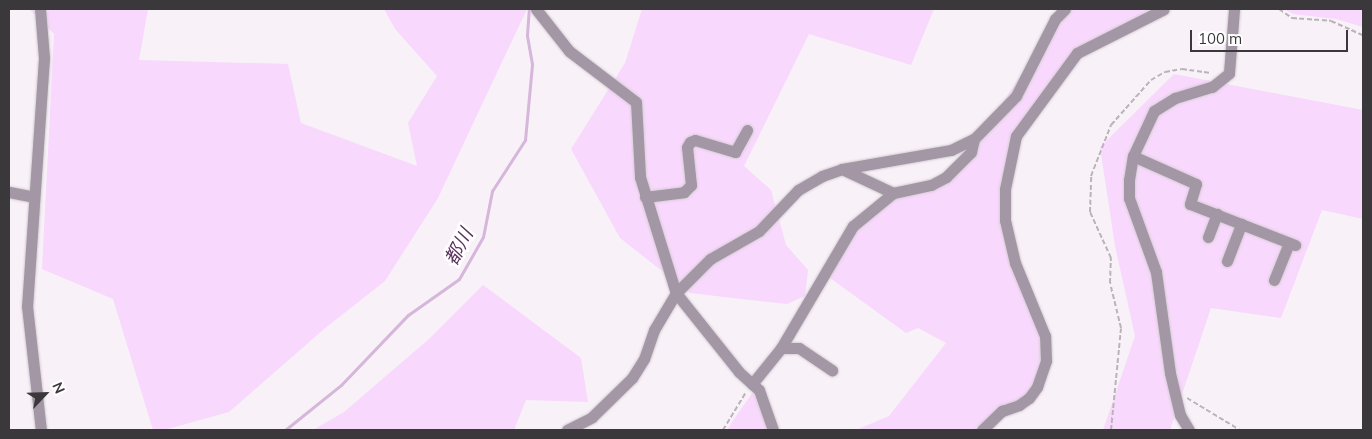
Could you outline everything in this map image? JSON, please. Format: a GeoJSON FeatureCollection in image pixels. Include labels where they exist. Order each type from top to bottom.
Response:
{"type":"FeatureCollection","features":[{"type":"Feature","properties":{"kind":"street"},"geometry":{"type":"LineString","coordinates":[[40,9],[44,58],[27,306],[41,430]]}},
{"type":"Feature","properties":{"kind":"street"},"geometry":{"type":"LineString","coordinates":[[536,9],[569,51],[636,102],[640,177],[676,294],[752,384],[765,404],[773,430]]}},
{"type":"Feature","properties":{"kind":"street"},"geometry":{"type":"LineString","coordinates":[[567,430],[592,417],[632,378],[644,358],[654,330],[676,294],[710,259],[759,231],[798,190],[822,176],[842,169],[951,150],[974,139],[1016,96],[1055,19],[1065,9]]}},
{"type":"Feature","properties":{"kind":"street"},"geometry":{"type":"LineString","coordinates":[[982,430],[1002,411],[1019,405],[1029,398],[1037,387],[1046,361],[1045,336],[1015,263],[1005,220],[1005,189],[1016,136],[1077,53],[1164,9]]}},
{"type":"Feature","properties":{"kind":"street"},"geometry":{"type":"LineString","coordinates":[[1189,430],[1180,415],[1174,391],[1156,272],[1128,198],[1133,156],[1154,111],[1175,98],[1212,88],[1229,73],[1234,9]]}},
{"type":"Feature","properties":{"kind":"street"},"geometry":{"type":"LineString","coordinates":[[645,197],[684,192],[691,185],[687,148],[690,142],[695,140],[735,152],[747,130]]}},
{"type":"Feature","properties":{"kind":"street"},"geometry":{"type":"LineString","coordinates":[[752,384],[781,348],[852,226],[893,193],[931,185],[946,177],[971,152],[974,139]]}},
{"type":"Feature","properties":{"kind":"street"},"geometry":{"type":"LineString","coordinates":[[1133,156],[1196,184],[1190,204],[1292,244],[1274,280]]}},
{"type":"Feature","properties":{"kind":"street"},"geometry":{"type":"LineString","coordinates":[[842,169],[893,193]]}},
{"type":"Feature","properties":{"kind":"street"},"geometry":{"type":"LineString","coordinates":[[9,192],[34,197]]}},
{"type":"Feature","properties":{"kind":"street"},"geometry":{"type":"LineString","coordinates":[[1208,237],[1217,214]]}},
{"type":"Feature","properties":{"kind":"street"},"geometry":{"type":"LineString","coordinates":[[1227,261],[1241,224]]}},
{"type":"Feature","properties":{"kind":"street"},"geometry":{"type":"LineString","coordinates":[[781,348],[799,348],[832,370]]}},
{"type":"Feature","properties":{"kind":"path"},"geometry":{"type":"LineString","coordinates":[[1278,9],[1292,18],[1331,20],[1363,36]]}},
{"type":"Feature","properties":{"kind":"path"},"geometry":{"type":"LineString","coordinates":[[723,430],[752,384]]}},
{"type":"Feature","properties":{"kind":"path"},"geometry":{"type":"LineString","coordinates":[[1174,391],[1240,430]]}},
{"type":"Feature","properties":{"kind":"shaded area"},"geometry":{"type":"Polygon","coordinates":[[[29,9],[148,9],[139,60],[288,64],[301,123],[417,166],[408,123],[437,76],[395,29],[384,9],[527,9],[438,198],[385,281],[324,329],[229,412],[164,430],[153,430],[113,299],[42,269],[54,34],[29,9]]]}},
{"type":"Feature","properties":{"kind":"shaded area"},"geometry":{"type":"Polygon","coordinates":[[[642,9],[934,9],[911,65],[809,34],[744,166],[771,190],[786,245],[808,270],[805,296],[787,304],[690,293],[620,238],[571,149],[625,63],[642,9]]]}},
{"type":"Feature","properties":{"kind":"shaded area"},"geometry":{"type":"Polygon","coordinates":[[[1069,9],[1155,9],[1078,48],[1016,129],[1002,211],[1042,341],[1043,358],[1032,389],[978,430],[856,430],[889,416],[946,343],[918,328],[906,333],[830,278],[856,227],[898,196],[945,183],[969,162],[990,122],[1059,17],[1069,9]]]}},
{"type":"Feature","properties":{"kind":"shaded area"},"geometry":{"type":"Polygon","coordinates":[[[1284,9],[1363,9],[1363,27],[1336,19],[1293,14],[1284,9]]]}},
{"type":"Feature","properties":{"kind":"shaded area"},"geometry":{"type":"Polygon","coordinates":[[[1174,74],[1363,110],[1363,219],[1322,210],[1281,318],[1211,308],[1170,430],[1103,430],[1135,336],[1115,246],[1100,147],[1174,74]]]}},
{"type":"Feature","properties":{"kind":"shaded area"},"geometry":{"type":"Polygon","coordinates":[[[483,285],[581,358],[588,402],[526,400],[514,430],[313,430],[344,412],[429,339],[483,285]]]}},
{"type":"Feature","properties":{"kind":"shaded area"},"geometry":{"type":"Polygon","coordinates":[[[753,392],[770,430],[727,430],[734,419],[753,392]]]}},
{"type":"Feature","properties":{"kind":"waterway","name":"都川"},"geometry":{"type":"LineString","coordinates":[[285,430],[341,385],[408,315],[459,279],[483,237],[492,191],[525,140],[532,64],[527,35],[529,9]]}}]}
